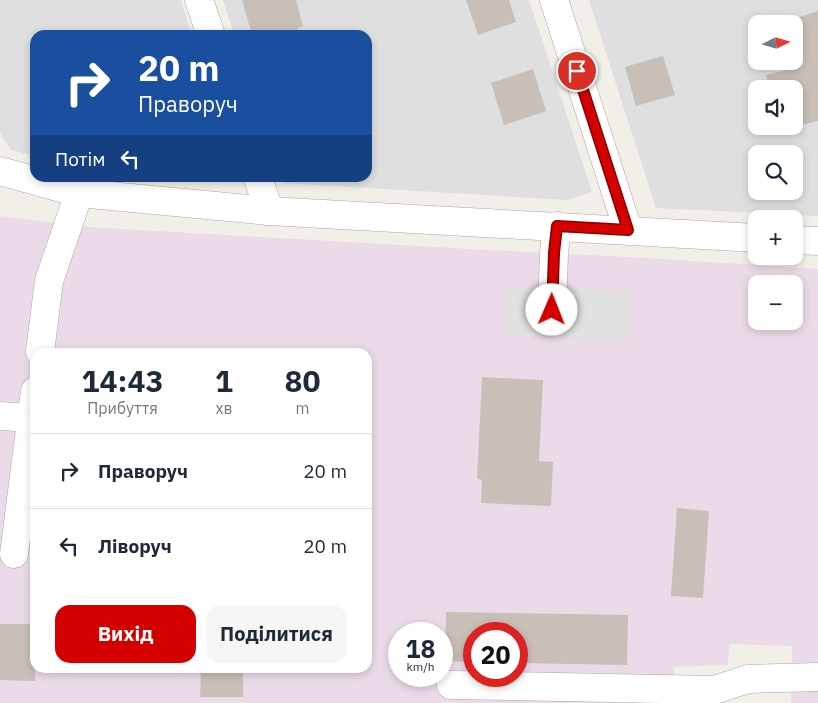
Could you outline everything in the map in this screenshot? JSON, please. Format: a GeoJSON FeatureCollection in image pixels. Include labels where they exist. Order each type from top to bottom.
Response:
{"type":"FeatureCollection","features":[{"type":"Feature","properties":{"kind":"street"},"geometry":{"type":"LineString","coordinates":[[199,0],[209,30]]}},
{"type":"Feature","properties":{"kind":"street"},"geometry":{"type":"LineString","coordinates":[[554,0],[628,230]]}},
{"type":"Feature","properties":{"kind":"street"},"geometry":{"type":"LineString","coordinates":[[0,171],[30,179]]}},
{"type":"Feature","properties":{"kind":"street"},"geometry":{"type":"LineString","coordinates":[[40,182],[79,193],[269,212],[748,238]]}},
{"type":"Feature","properties":{"kind":"street"},"geometry":{"type":"LineString","coordinates":[[259,182],[269,212]]}},
{"type":"Feature","properties":{"kind":"street"},"geometry":{"type":"LineString","coordinates":[[41,348],[49,281],[79,193]]}},
{"type":"Feature","properties":{"kind":"street"},"geometry":{"type":"LineString","coordinates":[[552,310],[557,226]]}},
{"type":"Feature","properties":{"kind":"street"},"geometry":{"type":"LineString","coordinates":[[803,240],[818,241]]}},
{"type":"Feature","properties":{"kind":"street"},"geometry":{"type":"LineString","coordinates":[[0,416],[30,418]]}},
{"type":"Feature","properties":{"kind":"street"},"geometry":{"type":"LineString","coordinates":[[16,554],[30,435]]}},
{"type":"Feature","properties":{"kind":"street"},"geometry":{"type":"LineString","coordinates":[[453,685],[714,697],[748,679],[818,677]]}},
{"type":"Feature","properties":{"kind":"shaded area"},"geometry":{"type":"Polygon","coordinates":[[[0,0],[181,0],[190,30],[30,30],[30,155],[11,150],[0,133],[0,0]]]}},
{"type":"Feature","properties":{"kind":"shaded area"},"geometry":{"type":"Polygon","coordinates":[[[223,0],[529,0],[592,192],[567,200],[283,183],[372,182],[372,30],[232,30],[223,0]]]}},
{"type":"Feature","properties":{"kind":"shaded area"},"geometry":{"type":"Polygon","coordinates":[[[589,0],[818,0],[818,216],[803,215],[803,210],[748,210],[748,213],[656,208],[589,0]]]}},
{"type":"Feature","properties":{"kind":"shaded area"},"geometry":{"type":"Polygon","coordinates":[[[0,216],[88,227],[818,269],[818,703],[791,703],[792,646],[729,644],[728,665],[674,667],[673,703],[0,703],[0,216]]]}},
{"type":"Feature","properties":{"kind":"shaded area"},"geometry":{"type":"Polygon","coordinates":[[[505,287],[631,291],[630,339],[504,336],[505,287]]]}},
{"type":"Feature","properties":{"kind":"building"},"geometry":{"type":"Polygon","coordinates":[[[242,0],[296,0],[303,26],[298,28],[299,30],[251,30],[242,0]]]}},
{"type":"Feature","properties":{"kind":"building"},"geometry":{"type":"Polygon","coordinates":[[[466,0],[509,0],[516,22],[478,35],[466,0]]]}},
{"type":"Feature","properties":{"kind":"building"},"geometry":{"type":"Polygon","coordinates":[[[818,11],[818,121],[803,125],[803,80],[767,80],[766,75],[786,70],[803,70],[803,16],[818,11]]]}},
{"type":"Feature","properties":{"kind":"building"},"geometry":{"type":"Polygon","coordinates":[[[663,56],[675,95],[636,106],[625,67],[663,56]]]}},
{"type":"Feature","properties":{"kind":"building"},"geometry":{"type":"Polygon","coordinates":[[[533,69],[546,111],[504,125],[491,83],[533,69]]]}},
{"type":"Feature","properties":{"kind":"building"},"geometry":{"type":"Polygon","coordinates":[[[482,377],[543,380],[539,461],[553,462],[551,506],[481,503],[482,480],[477,479],[482,377]]]}},
{"type":"Feature","properties":{"kind":"building"},"geometry":{"type":"Polygon","coordinates":[[[677,508],[709,511],[703,598],[671,596],[677,508]]]}},
{"type":"Feature","properties":{"kind":"building"},"geometry":{"type":"Polygon","coordinates":[[[446,612],[628,615],[627,665],[528,663],[528,622],[463,622],[463,662],[453,661],[453,622],[446,622],[446,612]]]}},
{"type":"Feature","properties":{"kind":"building"},"geometry":{"type":"Polygon","coordinates":[[[0,624],[30,624],[30,673],[35,673],[35,681],[0,680],[0,624]]]}},
{"type":"Feature","properties":{"kind":"building"},"geometry":{"type":"Polygon","coordinates":[[[201,673],[243,673],[243,697],[200,697],[201,673]]]}},
{"type":"Feature","properties":{"kind":"route"},"geometry":{"type":"LineString","coordinates":[[552,310],[557,226],[628,230],[577,71]]}}]}
